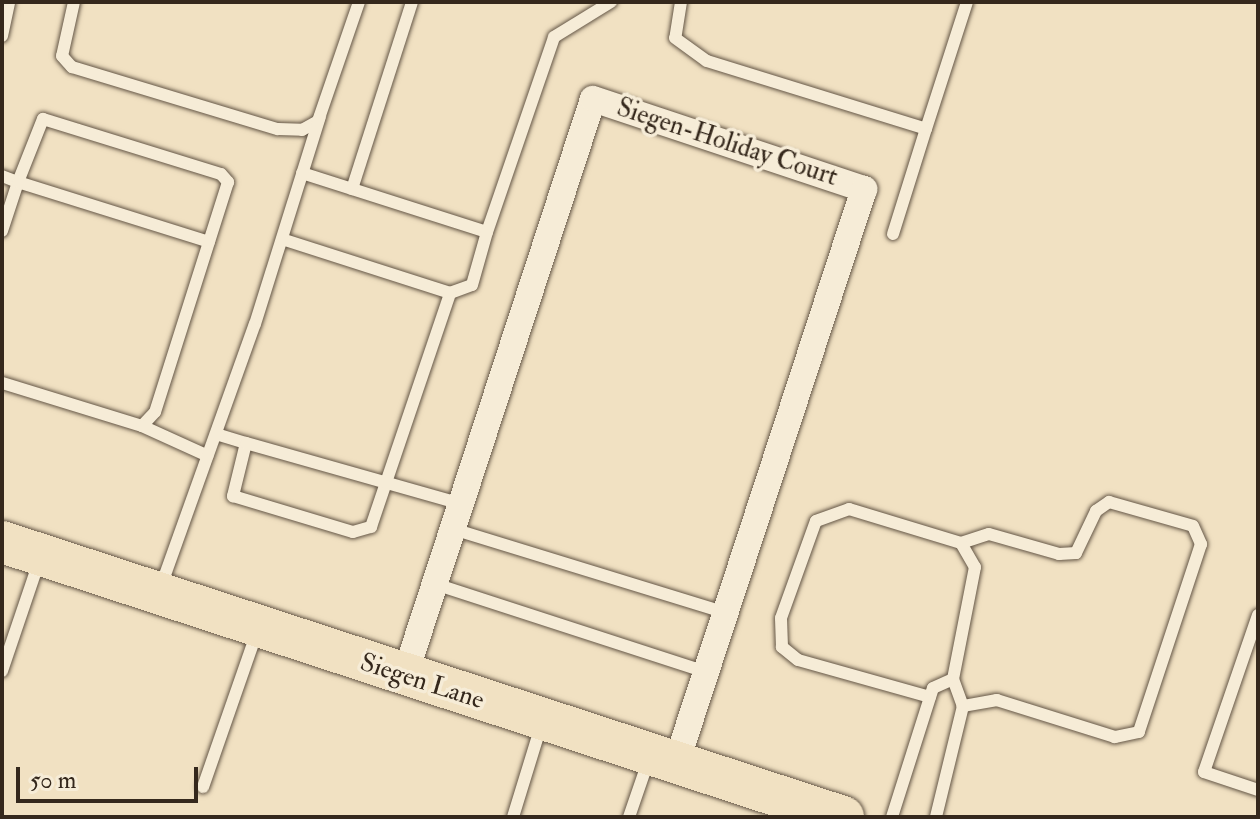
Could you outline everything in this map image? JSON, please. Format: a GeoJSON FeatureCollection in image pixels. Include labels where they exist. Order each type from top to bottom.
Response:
{"type":"FeatureCollection","features":[{"type":"Feature","properties":{"kind":"main road","name":"Siegen Lane"},"geometry":{"type":"LineString","coordinates":[[2,542],[259,626],[404,678],[843,817]]}},
{"type":"Feature","properties":{"kind":"street","name":"Siegen-Holiday Court"},"geometry":{"type":"LineString","coordinates":[[404,678],[593,99],[864,189],[706,672],[663,760]]}},
{"type":"Feature","properties":{"kind":"lane"},"geometry":{"type":"LineString","coordinates":[[2,36],[9,2]]}},
{"type":"Feature","properties":{"kind":"lane"},"geometry":{"type":"LineString","coordinates":[[74,2],[62,56],[72,67],[278,129],[302,130],[320,117]]}},
{"type":"Feature","properties":{"kind":"lane"},"geometry":{"type":"LineString","coordinates":[[158,593],[216,434],[359,2]]}},
{"type":"Feature","properties":{"kind":"lane"},"geometry":{"type":"LineString","coordinates":[[352,189],[412,2]]}},
{"type":"Feature","properties":{"kind":"lane"},"geometry":{"type":"LineString","coordinates":[[282,239],[450,293],[472,285],[554,37],[611,2]]}},
{"type":"Feature","properties":{"kind":"lane"},"geometry":{"type":"LineString","coordinates":[[681,2],[675,38],[707,61],[926,129]]}},
{"type":"Feature","properties":{"kind":"lane"},"geometry":{"type":"LineString","coordinates":[[893,234],[967,2]]}},
{"type":"Feature","properties":{"kind":"lane"},"geometry":{"type":"LineString","coordinates":[[2,231],[43,119],[53,119],[221,174],[228,182],[155,412],[142,426]]}},
{"type":"Feature","properties":{"kind":"lane"},"geometry":{"type":"LineString","coordinates":[[302,173],[487,232]]}},
{"type":"Feature","properties":{"kind":"lane"},"geometry":{"type":"LineString","coordinates":[[2,176],[209,242]]}},
{"type":"Feature","properties":{"kind":"lane"},"geometry":{"type":"LineString","coordinates":[[246,443],[233,496],[353,532],[371,527],[450,293]]}},
{"type":"Feature","properties":{"kind":"lane"},"geometry":{"type":"LineString","coordinates":[[2,383],[142,426],[208,456]]}},
{"type":"Feature","properties":{"kind":"lane"},"geometry":{"type":"LineString","coordinates":[[216,434],[387,483],[457,517],[726,613]]}},
{"type":"Feature","properties":{"kind":"lane"},"geometry":{"type":"LineString","coordinates":[[930,697],[798,660],[782,647],[781,618],[816,521],[849,509],[961,543],[989,534],[1059,554],[1076,553],[1096,511],[1109,502],[1193,526],[1201,544],[1139,732],[1115,737],[997,700],[963,706]]}},
{"type":"Feature","properties":{"kind":"lane"},"geometry":{"type":"LineString","coordinates":[[936,817],[963,706],[953,679],[975,567],[961,543]]}},
{"type":"Feature","properties":{"kind":"lane"},"geometry":{"type":"LineString","coordinates":[[2,671],[42,555]]}},
{"type":"Feature","properties":{"kind":"lane"},"geometry":{"type":"LineString","coordinates":[[435,584],[706,672]]}},
{"type":"Feature","properties":{"kind":"lane"},"geometry":{"type":"LineString","coordinates":[[1258,615],[1204,772],[1258,790]]}},
{"type":"Feature","properties":{"kind":"lane"},"geometry":{"type":"LineString","coordinates":[[203,787],[259,626]]}},
{"type":"Feature","properties":{"kind":"lane"},"geometry":{"type":"LineString","coordinates":[[892,817],[933,688],[953,679]]}},
{"type":"Feature","properties":{"kind":"lane"},"geometry":{"type":"LineString","coordinates":[[513,817],[543,720]]}},
{"type":"Feature","properties":{"kind":"lane"},"geometry":{"type":"LineString","coordinates":[[629,817],[663,760]]}}]}
